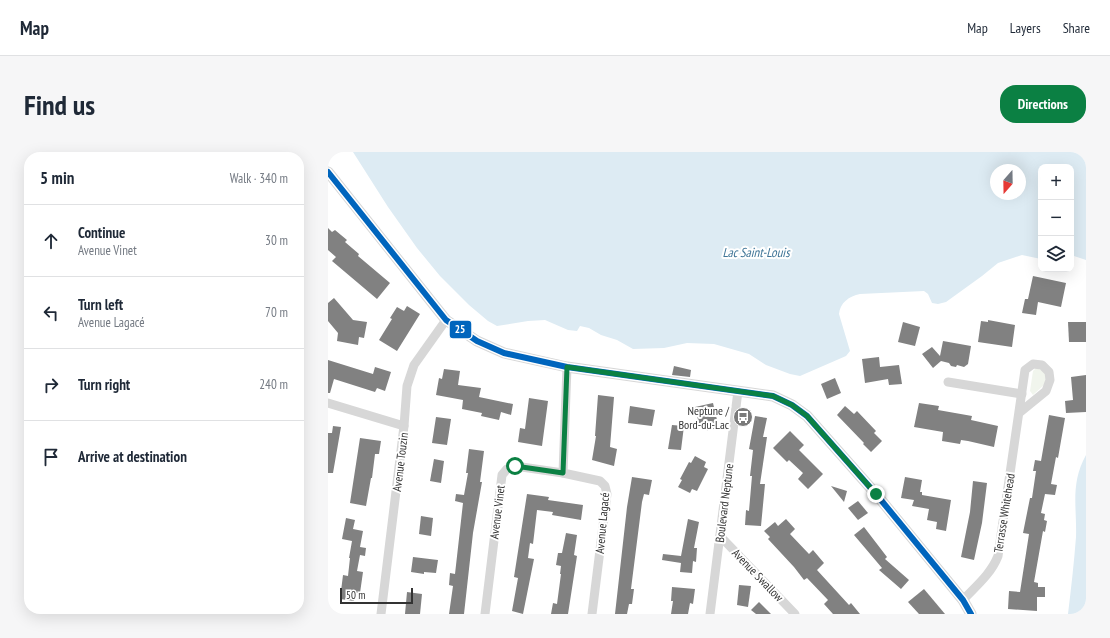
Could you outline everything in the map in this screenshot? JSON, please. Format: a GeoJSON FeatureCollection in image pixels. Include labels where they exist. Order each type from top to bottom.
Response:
{"type":"FeatureCollection","features":[{"type":"Feature","properties":{"kind":"street"},"geometry":{"type":"LineString","coordinates":[[328,172],[446,320],[477,341],[504,353],[567,367],[773,396],[792,405],[807,416],[876,494],[963,600],[971,614]]}},
{"type":"Feature","properties":{"kind":"street","name":"Avenue Touzin"},"geometry":{"type":"LineString","coordinates":[[381,614],[404,426],[407,386],[414,365],[446,320]]}},
{"type":"Feature","properties":{"kind":"street","name":"Terrasse Whitehead"},"geometry":{"type":"LineString","coordinates":[[963,600],[989,574],[998,556],[1025,370],[1033,364],[1042,365],[1049,372],[1050,380],[1046,391],[1019,413]]}},
{"type":"Feature","properties":{"kind":"street"},"geometry":{"type":"LineString","coordinates":[[563,473],[567,367]]}},
{"type":"Feature","properties":{"kind":"street"},"geometry":{"type":"LineString","coordinates":[[948,382],[1022,394]]}},
{"type":"Feature","properties":{"kind":"street","name":"Boulevard Neptune"},"geometry":{"type":"LineString","coordinates":[[710,614],[738,391]]}},
{"type":"Feature","properties":{"kind":"street"},"geometry":{"type":"LineString","coordinates":[[328,404],[404,426]]}},
{"type":"Feature","properties":{"kind":"street","name":"Avenue Vinet"},"geometry":{"type":"LineString","coordinates":[[485,614],[502,475],[507,469],[515,466],[563,473]]}},
{"type":"Feature","properties":{"kind":"street","name":"Avenue Lagacé"},"geometry":{"type":"LineString","coordinates":[[563,473],[600,481],[605,486],[607,494],[592,614]]}},
{"type":"Feature","properties":{"kind":"street","name":"Avenue Swallow"},"geometry":{"type":"LineString","coordinates":[[720,536],[795,614]]}},
{"type":"Feature","properties":{"kind":"shaded area"},"geometry":{"type":"Polygon","coordinates":[[[1037,367],[1047,373],[1045,384],[1033,395],[1030,391],[1033,371],[1037,367]]]}},
{"type":"Feature","properties":{"kind":"water","name":"Lac Saint-Louis"},"geometry":{"type":"Polygon","coordinates":[[[353,152],[1086,152],[1086,260],[1074,256],[1074,164],[1038,164],[1038,258],[1022,255],[998,263],[946,302],[938,304],[932,303],[928,294],[924,291],[860,294],[852,296],[843,303],[839,314],[850,351],[846,356],[800,376],[766,365],[749,354],[714,344],[687,343],[664,348],[633,349],[617,340],[601,335],[589,328],[580,326],[577,331],[568,330],[545,320],[497,326],[488,321],[469,305],[440,276],[417,248],[388,207],[353,152]]]}},
{"type":"Feature","properties":{"kind":"water"},"geometry":{"type":"Polygon","coordinates":[[[1086,455],[1086,614],[1068,614],[1076,537],[1076,486],[1081,466],[1086,455]]]}},
{"type":"Feature","properties":{"kind":"building"},"geometry":{"type":"Polygon","coordinates":[[[328,228],[332,232],[335,230],[347,240],[345,242],[359,254],[358,256],[390,283],[377,299],[332,261],[336,257],[328,250],[328,228]]]}},
{"type":"Feature","properties":{"kind":"building"},"geometry":{"type":"Polygon","coordinates":[[[1033,276],[1066,283],[1061,307],[1038,302],[1036,315],[1022,313],[1025,299],[1028,299],[1033,276]]]}},
{"type":"Feature","properties":{"kind":"building"},"geometry":{"type":"Polygon","coordinates":[[[334,298],[353,320],[367,322],[364,338],[359,337],[358,345],[337,341],[338,333],[328,321],[328,303],[334,298]]]}},
{"type":"Feature","properties":{"kind":"building"},"geometry":{"type":"Polygon","coordinates":[[[407,306],[420,314],[397,351],[379,340],[392,319],[390,318],[397,307],[404,311],[407,306]]]}},
{"type":"Feature","properties":{"kind":"building"},"geometry":{"type":"Polygon","coordinates":[[[988,320],[1015,325],[1012,347],[978,342],[981,321],[988,322],[988,320]]]}},
{"type":"Feature","properties":{"kind":"building"},"geometry":{"type":"Polygon","coordinates":[[[903,322],[920,327],[915,346],[898,342],[903,322]]]}},
{"type":"Feature","properties":{"kind":"building"},"geometry":{"type":"Polygon","coordinates":[[[1068,322],[1086,322],[1086,342],[1069,342],[1068,322]]]}},
{"type":"Feature","properties":{"kind":"building"},"geometry":{"type":"Polygon","coordinates":[[[943,341],[971,346],[968,364],[964,367],[957,365],[956,367],[941,361],[933,368],[922,354],[932,347],[940,356],[943,341]]]}},
{"type":"Feature","properties":{"kind":"building"},"geometry":{"type":"Polygon","coordinates":[[[879,357],[880,367],[899,365],[902,384],[889,385],[888,379],[865,383],[862,359],[879,357]]]}},
{"type":"Feature","properties":{"kind":"building"},"geometry":{"type":"Polygon","coordinates":[[[328,360],[373,374],[375,367],[391,372],[385,391],[377,388],[375,392],[334,379],[330,393],[328,393],[328,360]]]}},
{"type":"Feature","properties":{"kind":"building"},"geometry":{"type":"Polygon","coordinates":[[[674,366],[691,370],[690,377],[672,375],[674,366]]]}},
{"type":"Feature","properties":{"kind":"building"},"geometry":{"type":"Polygon","coordinates":[[[444,369],[460,371],[458,385],[481,388],[479,397],[513,404],[511,415],[501,412],[499,420],[481,416],[482,413],[462,409],[463,400],[436,395],[439,378],[442,379],[444,369]]]}},
{"type":"Feature","properties":{"kind":"building"},"geometry":{"type":"Polygon","coordinates":[[[1086,375],[1086,412],[1066,413],[1065,401],[1073,400],[1071,377],[1086,375]]]}},
{"type":"Feature","properties":{"kind":"building"},"geometry":{"type":"Polygon","coordinates":[[[835,378],[841,393],[827,399],[821,384],[835,378]]]}},
{"type":"Feature","properties":{"kind":"building"},"geometry":{"type":"Polygon","coordinates":[[[598,395],[614,397],[610,447],[617,449],[614,466],[592,460],[596,436],[598,395]]]}},
{"type":"Feature","properties":{"kind":"building"},"geometry":{"type":"Polygon","coordinates":[[[529,398],[548,401],[542,446],[518,442],[520,428],[525,429],[529,398]]]}},
{"type":"Feature","properties":{"kind":"building"},"geometry":{"type":"Polygon","coordinates":[[[713,403],[717,420],[715,420],[717,428],[707,431],[705,422],[699,424],[695,407],[713,403]]]}},
{"type":"Feature","properties":{"kind":"building"},"geometry":{"type":"Polygon","coordinates":[[[919,403],[939,406],[938,410],[972,416],[971,420],[998,426],[994,447],[961,440],[960,444],[942,441],[943,432],[914,427],[919,403]]]}},
{"type":"Feature","properties":{"kind":"building"},"geometry":{"type":"Polygon","coordinates":[[[630,406],[655,410],[652,426],[628,423],[630,406]]]}},
{"type":"Feature","properties":{"kind":"building"},"geometry":{"type":"Polygon","coordinates":[[[845,406],[854,414],[857,411],[876,431],[874,433],[882,441],[871,452],[837,415],[845,406]]]}},
{"type":"Feature","properties":{"kind":"building"},"geometry":{"type":"Polygon","coordinates":[[[1049,415],[1065,418],[1058,458],[1056,457],[1051,484],[1057,485],[1055,495],[1045,494],[1041,513],[1045,514],[1044,520],[1047,521],[1045,532],[1043,531],[1034,582],[1038,583],[1038,587],[1045,587],[1045,597],[1037,597],[1037,611],[1008,609],[1009,591],[1020,592],[1029,534],[1023,533],[1030,498],[1032,498],[1036,471],[1033,471],[1035,460],[1041,461],[1049,415]]]}},
{"type":"Feature","properties":{"kind":"building"},"geometry":{"type":"Polygon","coordinates":[[[755,416],[767,418],[763,437],[767,437],[760,484],[765,484],[761,526],[745,525],[746,510],[749,511],[752,476],[750,476],[753,450],[749,449],[755,416]]]}},
{"type":"Feature","properties":{"kind":"building"},"geometry":{"type":"Polygon","coordinates":[[[436,417],[451,419],[447,445],[432,443],[436,417]]]}},
{"type":"Feature","properties":{"kind":"building"},"geometry":{"type":"Polygon","coordinates":[[[672,425],[684,426],[681,450],[668,449],[672,425]]]}},
{"type":"Feature","properties":{"kind":"building"},"geometry":{"type":"Polygon","coordinates":[[[333,426],[341,427],[333,473],[328,473],[328,433],[332,433],[333,426]]]}},
{"type":"Feature","properties":{"kind":"building"},"geometry":{"type":"Polygon","coordinates":[[[790,431],[804,445],[799,450],[823,474],[808,489],[798,479],[803,473],[789,460],[787,462],[773,448],[790,431]]]}},
{"type":"Feature","properties":{"kind":"building"},"geometry":{"type":"Polygon","coordinates":[[[360,438],[381,441],[379,454],[375,454],[366,506],[350,503],[360,438]]]}},
{"type":"Feature","properties":{"kind":"building"},"geometry":{"type":"Polygon","coordinates":[[[469,449],[484,451],[480,482],[482,482],[473,533],[464,614],[449,614],[453,586],[449,585],[450,573],[455,574],[463,503],[455,501],[456,494],[464,495],[468,473],[466,473],[469,449]]]}},
{"type":"Feature","properties":{"kind":"building"},"geometry":{"type":"Polygon","coordinates":[[[695,456],[706,462],[704,467],[708,469],[697,491],[692,489],[690,493],[678,487],[682,480],[680,479],[689,462],[691,463],[695,456]]]}},
{"type":"Feature","properties":{"kind":"building"},"geometry":{"type":"Polygon","coordinates":[[[434,459],[444,461],[441,483],[430,481],[434,459]]]}},
{"type":"Feature","properties":{"kind":"building"},"geometry":{"type":"Polygon","coordinates":[[[632,477],[652,480],[649,495],[644,494],[642,502],[631,589],[634,589],[632,604],[629,604],[627,614],[615,614],[627,507],[632,477]]]}},
{"type":"Feature","properties":{"kind":"building"},"geometry":{"type":"Polygon","coordinates":[[[905,477],[922,480],[920,492],[922,492],[922,495],[951,500],[946,531],[936,529],[937,522],[927,520],[929,509],[912,506],[914,500],[901,498],[905,477]]]}},
{"type":"Feature","properties":{"kind":"building"},"geometry":{"type":"Polygon","coordinates":[[[973,481],[987,483],[982,523],[974,560],[961,557],[970,512],[973,481]]]}},
{"type":"Feature","properties":{"kind":"building"},"geometry":{"type":"Polygon","coordinates":[[[831,486],[847,491],[844,502],[831,486]]]}},
{"type":"Feature","properties":{"kind":"building"},"geometry":{"type":"Polygon","coordinates":[[[527,494],[549,497],[548,500],[583,505],[581,520],[552,515],[553,512],[537,510],[533,544],[530,543],[528,558],[534,559],[523,614],[512,611],[518,578],[514,577],[527,494]]]}},
{"type":"Feature","properties":{"kind":"building"},"geometry":{"type":"Polygon","coordinates":[[[858,501],[868,513],[858,520],[848,508],[858,501]]]}},
{"type":"Feature","properties":{"kind":"building"},"geometry":{"type":"Polygon","coordinates":[[[421,516],[433,518],[431,536],[419,534],[421,516]]]}},
{"type":"Feature","properties":{"kind":"building"},"geometry":{"type":"Polygon","coordinates":[[[346,518],[355,520],[353,529],[363,531],[360,547],[366,548],[365,556],[360,555],[357,571],[363,572],[360,593],[355,593],[354,601],[340,599],[343,575],[348,576],[352,541],[342,539],[346,518]]]}},
{"type":"Feature","properties":{"kind":"building"},"geometry":{"type":"Polygon","coordinates":[[[688,519],[699,522],[694,548],[697,548],[696,562],[693,561],[692,573],[680,572],[681,563],[662,560],[663,554],[681,556],[688,519]]]}},
{"type":"Feature","properties":{"kind":"building"},"geometry":{"type":"Polygon","coordinates":[[[786,519],[795,529],[790,534],[809,554],[813,550],[824,563],[817,570],[849,605],[851,603],[860,614],[833,614],[824,604],[828,600],[807,578],[804,580],[768,539],[770,537],[764,531],[775,522],[778,526],[786,519]]]}},
{"type":"Feature","properties":{"kind":"building"},"geometry":{"type":"Polygon","coordinates":[[[864,527],[887,557],[885,559],[909,580],[901,589],[879,570],[882,568],[854,535],[864,527]]]}},
{"type":"Feature","properties":{"kind":"building"},"geometry":{"type":"Polygon","coordinates":[[[566,533],[577,535],[574,555],[577,556],[568,614],[551,614],[553,603],[557,604],[561,574],[561,566],[556,565],[558,553],[562,553],[566,533]]]}},
{"type":"Feature","properties":{"kind":"building"},"geometry":{"type":"Polygon","coordinates":[[[413,557],[438,560],[436,573],[424,572],[424,574],[411,572],[413,557]]]}},
{"type":"Feature","properties":{"kind":"building"},"geometry":{"type":"Polygon","coordinates":[[[739,585],[751,586],[748,607],[737,605],[739,585]]]}},
{"type":"Feature","properties":{"kind":"building"},"geometry":{"type":"Polygon","coordinates":[[[672,587],[695,589],[693,604],[690,603],[688,614],[671,614],[673,601],[671,601],[672,587]]]}},
{"type":"Feature","properties":{"kind":"building"},"geometry":{"type":"Polygon","coordinates":[[[924,589],[945,614],[919,614],[908,602],[924,589]]]}},
{"type":"Feature","properties":{"kind":"building"},"geometry":{"type":"Polygon","coordinates":[[[407,592],[422,594],[420,614],[405,614],[407,592]]]}},
{"type":"Feature","properties":{"kind":"building"},"geometry":{"type":"Polygon","coordinates":[[[759,602],[771,614],[756,614],[751,610],[759,602]]]}},
{"type":"Feature","properties":{"kind":"transit line","name":"25"},"geometry":{"type":"LineString","coordinates":[[328,172],[446,320],[477,341],[504,353],[567,367],[773,396],[792,405],[807,416],[876,494],[963,600],[971,614]]}},
{"type":"Feature","properties":{"kind":"place","name":"Neptune / Bord-du-Lac"},"geometry":{"type":"Point","coordinates":[743,417]}},
{"type":"Feature","properties":{"kind":"route"},"geometry":{"type":"LineString","coordinates":[[515,466],[563,473],[567,367],[773,396],[792,405],[807,416],[876,494]]}}]}
